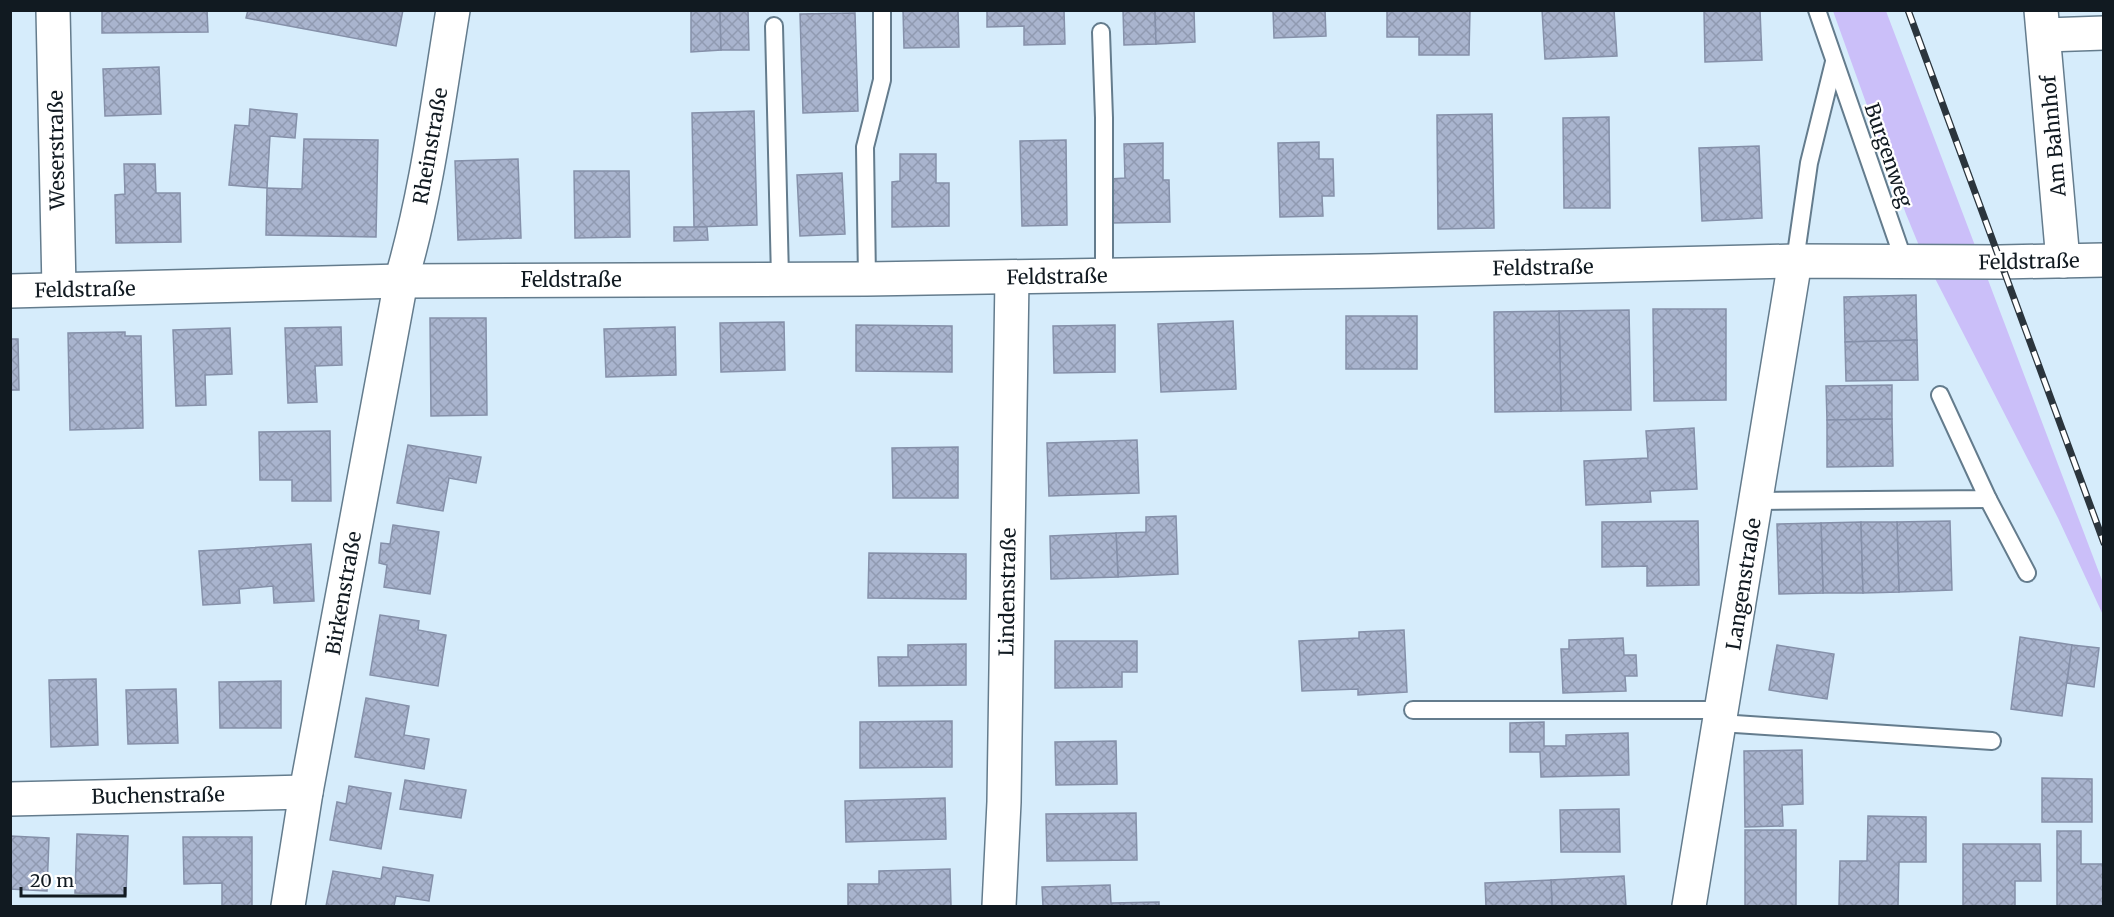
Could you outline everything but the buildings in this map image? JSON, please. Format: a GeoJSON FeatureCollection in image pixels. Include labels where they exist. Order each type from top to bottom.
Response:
{"type":"FeatureCollection","features":[{"type":"Feature","properties":{"kind":"street","name":"Weserstraße"},"geometry":{"type":"LineString","coordinates":[[53,10],[59,289]]}},
{"type":"Feature","properties":{"kind":"street","name":"Rheinstraße"},"geometry":{"type":"LineString","coordinates":[[401,281],[423,191],[453,10]]}},
{"type":"Feature","properties":{"kind":"street"},"geometry":{"type":"LineString","coordinates":[[2043,23],[2103,33]]}},
{"type":"Feature","properties":{"kind":"street","name":"Am Bahnhof"},"geometry":{"type":"LineString","coordinates":[[2043,23],[2063,261]]}},
{"type":"Feature","properties":{"kind":"street","name":"Feldstraße"},"geometry":{"type":"LineString","coordinates":[[10,291],[401,281],[867,279],[1796,261],[2103,260]]}},
{"type":"Feature","properties":{"kind":"street","name":"Langenstraße"},"geometry":{"type":"LineString","coordinates":[[1689,906],[1796,261]]}},
{"type":"Feature","properties":{"kind":"street","name":"Lindenstraße"},"geometry":{"type":"LineString","coordinates":[[999,906],[1004,802],[1012,277]]}},
{"type":"Feature","properties":{"kind":"street","name":"Birkenstraße"},"geometry":{"type":"LineString","coordinates":[[288,906],[306,792],[401,281]]}},
{"type":"Feature","properties":{"kind":"street","name":"Buchenstraße"},"geometry":{"type":"LineString","coordinates":[[10,799],[306,792]]}},
{"type":"Feature","properties":{"kind":"lane"},"geometry":{"type":"LineString","coordinates":[[867,279],[865,147],[882,80],[882,10]]}},
{"type":"Feature","properties":{"kind":"lane","name":"Burgenweg"},"geometry":{"type":"LineString","coordinates":[[1817,10],[1904,261]]}},
{"type":"Feature","properties":{"kind":"lane"},"geometry":{"type":"LineString","coordinates":[[774,26],[780,279]]}},
{"type":"Feature","properties":{"kind":"lane"},"geometry":{"type":"LineString","coordinates":[[1101,32],[1104,118],[1104,276]]}},
{"type":"Feature","properties":{"kind":"lane"},"geometry":{"type":"LineString","coordinates":[[1796,261],[1809,163],[1834,62]]}},
{"type":"Feature","properties":{"kind":"lane"},"geometry":{"type":"LineString","coordinates":[[1940,395],[1988,499],[2027,573]]}},
{"type":"Feature","properties":{"kind":"lane"},"geometry":{"type":"LineString","coordinates":[[1757,501],[1988,499]]}},
{"type":"Feature","properties":{"kind":"lane"},"geometry":{"type":"LineString","coordinates":[[1413,710],[1721,716],[1992,741]]}},
{"type":"Feature","properties":{"kind":"shaded area"},"geometry":{"type":"Polygon","coordinates":[[[1833,11],[1886,11],[2103,583],[2103,615],[2058,518],[1922,253],[1833,11]]]}},
{"type":"Feature","properties":{"kind":"railway"},"geometry":{"type":"LineString","coordinates":[[1908,10],[2104,543]]}}]}
